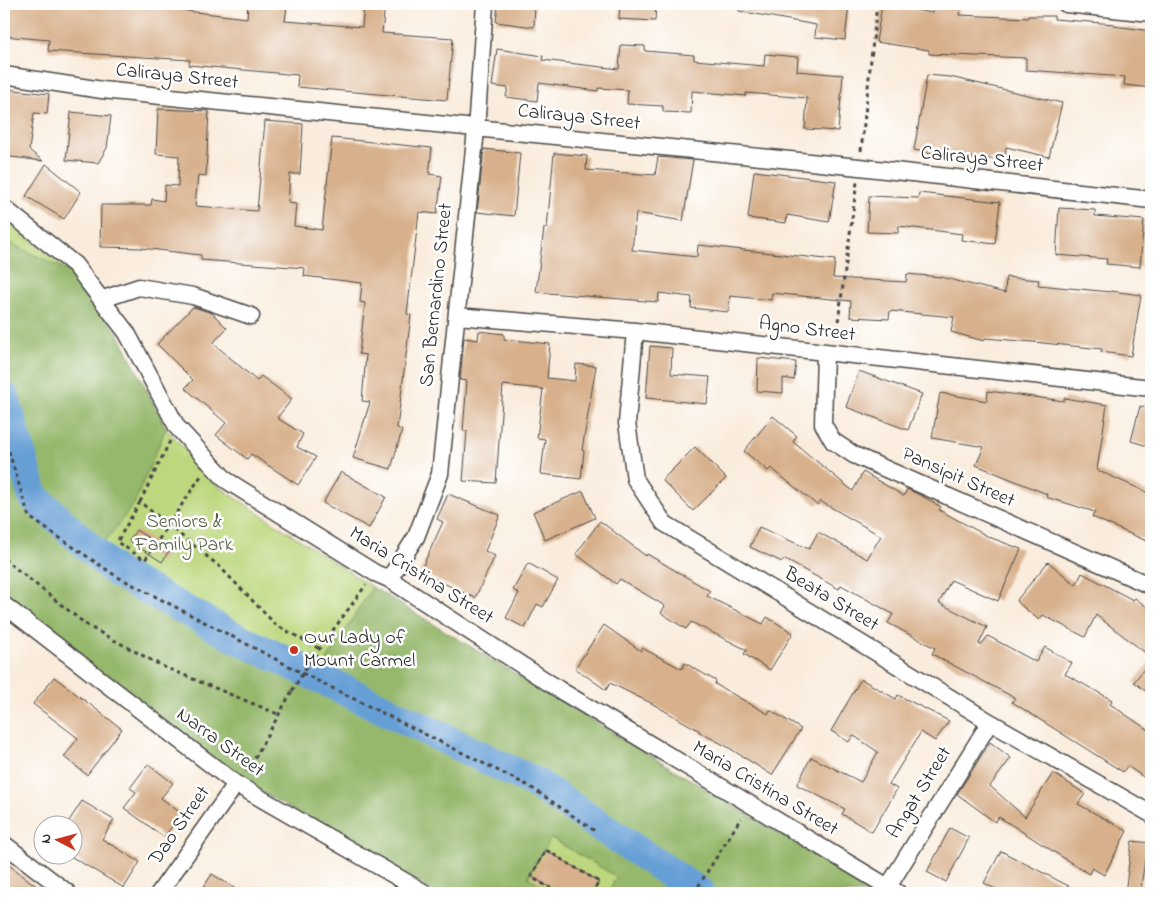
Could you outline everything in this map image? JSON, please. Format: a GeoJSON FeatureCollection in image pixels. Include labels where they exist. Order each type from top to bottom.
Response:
{"type":"FeatureCollection","features":[{"type":"Feature","properties":{"kind":"street","name":"San Bernardino Street"},"geometry":{"type":"LineString","coordinates":[[382,576],[416,537],[440,474],[476,130],[485,4]]}},
{"type":"Feature","properties":{"kind":"street"},"geometry":{"type":"LineString","coordinates":[[1066,4],[1151,13]]}},
{"type":"Feature","properties":{"kind":"street","name":"Caliraya Street"},"geometry":{"type":"LineString","coordinates":[[4,75],[102,90],[476,130],[869,168],[1151,200]]}},
{"type":"Feature","properties":{"kind":"street","name":"Maria Cristina Street"},"geometry":{"type":"LineString","coordinates":[[4,208],[75,265],[103,299],[127,333],[176,427],[226,480],[382,576],[563,692],[893,890]]}},
{"type":"Feature","properties":{"kind":"street"},"geometry":{"type":"LineString","coordinates":[[103,299],[139,287],[193,296],[251,316]]}},
{"type":"Feature","properties":{"kind":"street","name":"Agno Street"},"geometry":{"type":"LineString","coordinates":[[457,316],[635,331],[1151,388]]}},
{"type":"Feature","properties":{"kind":"street","name":"Beata Street"},"geometry":{"type":"LineString","coordinates":[[635,331],[627,423],[636,479],[664,523],[990,722],[1151,814]]}},
{"type":"Feature","properties":{"kind":"street","name":"Pansipit Street"},"geometry":{"type":"LineString","coordinates":[[825,353],[823,424],[832,441],[854,455],[1151,586]]}},
{"type":"Feature","properties":{"kind":"street","name":"Narra Street"},"geometry":{"type":"LineString","coordinates":[[4,605],[240,781],[424,893]]}},
{"type":"Feature","properties":{"kind":"street","name":"Angat Street"},"geometry":{"type":"LineString","coordinates":[[893,890],[990,722]]}},
{"type":"Feature","properties":{"kind":"street","name":"Dao Street"},"geometry":{"type":"LineString","coordinates":[[159,893],[240,781]]}},
{"type":"Feature","properties":{"kind":"street"},"geometry":{"type":"LineString","coordinates":[[4,844],[68,893]]}},
{"type":"Feature","properties":{"kind":"path"},"geometry":{"type":"LineString","coordinates":[[176,427],[140,502],[117,542],[145,560],[167,524],[210,463]]}},
{"type":"Feature","properties":{"kind":"path"},"geometry":{"type":"LineString","coordinates":[[4,436],[29,517],[116,576],[308,676],[529,786],[595,831]]}},
{"type":"Feature","properties":{"kind":"path"},"geometry":{"type":"LineString","coordinates":[[140,502],[220,567],[276,625],[320,649]]}},
{"type":"Feature","properties":{"kind":"path"},"geometry":{"type":"LineString","coordinates":[[5,560],[88,626],[164,667],[278,714]]}},
{"type":"Feature","properties":{"kind":"path"},"geometry":{"type":"LineString","coordinates":[[240,781],[309,663],[382,576]]}},
{"type":"Feature","properties":{"kind":"path"},"geometry":{"type":"LineString","coordinates":[[239,767],[240,781]]}},
{"type":"Feature","properties":{"kind":"path"},"geometry":{"type":"LineString","coordinates":[[240,781],[255,778]]}},
{"type":"Feature","properties":{"kind":"path"},"geometry":{"type":"LineString","coordinates":[[694,893],[750,804]]}},
{"type":"Feature","properties":{"kind":"path"},"geometry":{"type":"LineString","coordinates":[[559,893],[531,877],[546,850],[599,882],[592,893]]}},
{"type":"Feature","properties":{"kind":"green space","name":"Seniors & Family Park"},"geometry":{"type":"Polygon","coordinates":[[[4,219],[70,272],[99,308],[118,333],[166,428],[219,487],[372,587],[878,893],[436,893],[4,599],[4,219]]]}},
{"type":"Feature","properties":{"kind":"green space"},"geometry":{"type":"Polygon","coordinates":[[[4,240],[70,272],[118,333],[166,428],[134,504],[90,561],[143,597],[313,683],[372,587],[869,888],[866,893],[607,893],[617,877],[551,838],[528,877],[555,893],[436,893],[244,782],[4,599],[4,240]]]}},
{"type":"Feature","properties":{"kind":"building"},"geometry":{"type":"Polygon","coordinates":[[[4,4],[135,4],[135,6],[186,9],[186,11],[247,18],[248,4],[266,4],[287,6],[285,21],[362,27],[364,4],[385,4],[382,33],[453,38],[447,100],[297,87],[298,75],[189,65],[190,60],[48,51],[49,40],[4,36],[4,4]]]}},
{"type":"Feature","properties":{"kind":"building"},"geometry":{"type":"Polygon","coordinates":[[[498,4],[535,4],[534,27],[496,22],[498,4]]]}},
{"type":"Feature","properties":{"kind":"building"},"geometry":{"type":"Polygon","coordinates":[[[620,4],[656,4],[655,21],[619,19],[620,4]]]}},
{"type":"Feature","properties":{"kind":"building"},"geometry":{"type":"Polygon","coordinates":[[[739,4],[849,4],[845,40],[815,37],[816,25],[739,11],[739,4]]]}},
{"type":"Feature","properties":{"kind":"building"},"geometry":{"type":"Polygon","coordinates":[[[934,4],[961,4],[959,15],[1028,18],[1028,16],[1054,16],[1054,19],[1114,24],[1114,26],[1151,31],[1151,88],[1124,85],[1125,77],[1026,70],[1026,58],[929,54],[929,50],[876,42],[882,5],[933,13],[934,4]]]}},
{"type":"Feature","properties":{"kind":"building"},"geometry":{"type":"Polygon","coordinates":[[[621,45],[645,46],[645,51],[694,55],[694,60],[764,66],[765,54],[798,57],[797,71],[843,75],[838,131],[805,129],[807,98],[746,93],[746,96],[692,91],[691,113],[663,112],[663,106],[627,104],[628,90],[598,88],[598,91],[539,83],[537,101],[506,97],[508,88],[492,86],[497,49],[543,56],[542,60],[619,69],[621,45]]]}},
{"type":"Feature","properties":{"kind":"building"},"geometry":{"type":"Polygon","coordinates":[[[927,75],[950,77],[1062,103],[1049,157],[1006,147],[1005,160],[949,156],[914,150],[927,75]]]}},
{"type":"Feature","properties":{"kind":"building"},"geometry":{"type":"Polygon","coordinates":[[[6,89],[49,94],[47,114],[34,113],[29,150],[43,161],[4,156],[6,89]]]}},
{"type":"Feature","properties":{"kind":"building"},"geometry":{"type":"Polygon","coordinates":[[[158,109],[209,111],[206,176],[198,175],[195,206],[257,211],[265,121],[303,124],[300,174],[290,174],[288,203],[296,204],[294,226],[322,230],[332,138],[432,148],[429,174],[442,176],[437,214],[419,212],[407,314],[411,315],[397,428],[402,430],[391,469],[353,458],[370,402],[362,401],[366,355],[359,354],[365,303],[360,302],[362,283],[304,276],[305,268],[201,260],[201,255],[141,248],[100,247],[101,205],[151,205],[152,199],[164,201],[165,185],[178,186],[179,156],[156,154],[158,109]]]}},
{"type":"Feature","properties":{"kind":"building"},"geometry":{"type":"Polygon","coordinates":[[[71,112],[111,116],[107,148],[98,163],[66,160],[71,112]]]}},
{"type":"Feature","properties":{"kind":"building"},"geometry":{"type":"Polygon","coordinates":[[[484,149],[520,153],[514,216],[477,212],[484,149]]]}},
{"type":"Feature","properties":{"kind":"building"},"geometry":{"type":"Polygon","coordinates":[[[554,153],[587,156],[586,170],[655,175],[658,157],[693,160],[683,221],[636,213],[632,250],[697,257],[698,245],[835,260],[833,278],[906,282],[907,274],[941,277],[1005,293],[1006,277],[1039,280],[1038,285],[1141,295],[1131,356],[1101,352],[1102,349],[985,338],[984,341],[951,332],[954,317],[890,311],[889,319],[850,317],[851,301],[772,293],[771,300],[730,296],[728,312],[691,308],[692,297],[659,293],[658,302],[536,292],[544,228],[547,228],[554,153]]]}},
{"type":"Feature","properties":{"kind":"building"},"geometry":{"type":"Polygon","coordinates":[[[46,164],[81,192],[64,219],[26,196],[46,164]]]}},
{"type":"Feature","properties":{"kind":"building"},"geometry":{"type":"Polygon","coordinates":[[[754,171],[836,181],[829,222],[787,215],[786,223],[748,218],[754,171]]]}},
{"type":"Feature","properties":{"kind":"building"},"geometry":{"type":"Polygon","coordinates":[[[919,193],[1000,202],[995,244],[961,240],[962,234],[899,226],[898,233],[867,232],[869,196],[918,198],[919,193]]]}},
{"type":"Feature","properties":{"kind":"building"},"geometry":{"type":"Polygon","coordinates":[[[1059,208],[1095,210],[1095,216],[1144,220],[1140,267],[1106,264],[1107,259],[1056,255],[1059,208]]]}},
{"type":"Feature","properties":{"kind":"building"},"geometry":{"type":"Polygon","coordinates":[[[193,307],[212,313],[227,328],[213,343],[257,381],[261,376],[292,399],[277,418],[303,434],[297,447],[316,457],[298,485],[251,454],[247,459],[216,435],[226,423],[185,388],[193,380],[157,344],[193,307]]]}},
{"type":"Feature","properties":{"kind":"building"},"geometry":{"type":"Polygon","coordinates":[[[479,331],[504,334],[504,339],[550,344],[547,378],[575,381],[576,364],[596,366],[582,450],[584,451],[581,479],[541,474],[545,439],[537,438],[543,389],[503,385],[496,483],[463,481],[467,431],[463,431],[467,381],[460,380],[464,338],[478,340],[479,331]]]}},
{"type":"Feature","properties":{"kind":"building"},"geometry":{"type":"Polygon","coordinates":[[[650,346],[672,348],[671,374],[710,377],[707,404],[646,398],[650,346]]]}},
{"type":"Feature","properties":{"kind":"building"},"geometry":{"type":"Polygon","coordinates":[[[758,358],[796,362],[794,380],[783,378],[783,393],[757,391],[758,358]]]}},
{"type":"Feature","properties":{"kind":"building"},"geometry":{"type":"Polygon","coordinates":[[[859,371],[922,394],[908,430],[846,407],[859,371]]]}},
{"type":"Feature","properties":{"kind":"building"},"geometry":{"type":"Polygon","coordinates":[[[988,391],[1064,401],[1064,398],[1107,405],[1097,470],[1151,494],[1151,543],[1092,517],[1095,512],[1046,497],[1047,494],[976,465],[984,447],[932,438],[940,393],[987,401],[988,391]]]}},
{"type":"Feature","properties":{"kind":"building"},"geometry":{"type":"Polygon","coordinates":[[[1140,406],[1151,409],[1151,447],[1131,441],[1140,406]]]}},
{"type":"Feature","properties":{"kind":"building"},"geometry":{"type":"Polygon","coordinates":[[[773,416],[797,436],[793,442],[853,491],[863,472],[904,496],[907,489],[922,496],[941,507],[939,510],[989,537],[1021,549],[998,601],[951,580],[939,603],[987,627],[979,644],[981,645],[988,636],[1036,662],[1045,647],[1072,663],[1065,674],[1112,700],[1110,704],[1151,732],[1151,782],[1127,766],[1123,772],[1012,702],[1015,698],[932,654],[935,648],[888,623],[893,614],[841,585],[839,589],[784,559],[782,562],[750,547],[759,527],[809,549],[818,532],[867,559],[881,536],[820,501],[817,505],[771,468],[768,471],[744,451],[773,416]]]}},
{"type":"Feature","properties":{"kind":"building"},"geometry":{"type":"Polygon","coordinates":[[[695,447],[726,478],[693,511],[662,480],[695,447]]]}},
{"type":"Feature","properties":{"kind":"building"},"geometry":{"type":"Polygon","coordinates":[[[341,472],[386,497],[369,528],[323,503],[341,472]]]}},
{"type":"Feature","properties":{"kind":"building"},"geometry":{"type":"Polygon","coordinates":[[[583,491],[595,518],[545,540],[533,512],[583,491]]]}},
{"type":"Feature","properties":{"kind":"building"},"geometry":{"type":"Polygon","coordinates":[[[448,494],[500,515],[485,551],[495,556],[475,598],[420,572],[443,522],[437,519],[448,494]]]}},
{"type":"Feature","properties":{"kind":"building"},"geometry":{"type":"Polygon","coordinates":[[[600,521],[646,556],[647,554],[710,591],[707,596],[763,624],[767,617],[793,633],[770,670],[744,654],[747,650],[691,622],[686,629],[661,613],[665,606],[620,579],[616,584],[576,554],[600,521]]]}},
{"type":"Feature","properties":{"kind":"building"},"geometry":{"type":"Polygon","coordinates":[[[136,530],[169,551],[162,562],[129,541],[136,530]]]}},
{"type":"Feature","properties":{"kind":"building"},"geometry":{"type":"Polygon","coordinates":[[[1048,562],[1076,585],[1082,573],[1133,600],[1135,598],[1151,610],[1151,657],[1096,615],[1085,637],[1043,615],[1039,620],[1016,601],[1048,562]]]}},
{"type":"Feature","properties":{"kind":"building"},"geometry":{"type":"Polygon","coordinates":[[[528,563],[558,580],[543,607],[537,604],[525,628],[506,618],[519,593],[513,590],[528,563]]]}},
{"type":"Feature","properties":{"kind":"building"},"geometry":{"type":"Polygon","coordinates":[[[604,625],[641,651],[642,648],[682,669],[685,663],[716,681],[715,684],[768,714],[770,710],[801,729],[772,775],[651,703],[610,683],[606,690],[575,668],[604,625]]]}},
{"type":"Feature","properties":{"kind":"building"},"geometry":{"type":"Polygon","coordinates":[[[1151,660],[1151,695],[1134,682],[1151,660]]]}},
{"type":"Feature","properties":{"kind":"building"},"geometry":{"type":"Polygon","coordinates":[[[54,677],[122,729],[87,775],[64,757],[78,738],[33,704],[54,677]]]}},
{"type":"Feature","properties":{"kind":"building"},"geometry":{"type":"Polygon","coordinates":[[[861,679],[896,699],[898,695],[949,721],[935,741],[921,732],[889,784],[897,789],[872,832],[842,814],[845,809],[797,785],[811,757],[861,782],[878,752],[853,735],[849,742],[831,731],[861,679]]]}},
{"type":"Feature","properties":{"kind":"building"},"geometry":{"type":"Polygon","coordinates":[[[990,742],[1011,758],[990,786],[1025,817],[1053,773],[1085,794],[1078,804],[1127,831],[1104,875],[1092,868],[1089,874],[999,817],[995,822],[957,794],[990,742]]]}},
{"type":"Feature","properties":{"kind":"building"},"geometry":{"type":"Polygon","coordinates":[[[148,764],[173,783],[161,798],[182,814],[164,837],[124,808],[136,792],[130,788],[148,764]]]}},
{"type":"Feature","properties":{"kind":"building"},"geometry":{"type":"Polygon","coordinates":[[[82,801],[114,820],[102,839],[140,862],[124,888],[82,863],[82,814],[74,814],[82,801]]]}},
{"type":"Feature","properties":{"kind":"building"},"geometry":{"type":"Polygon","coordinates":[[[950,828],[969,838],[946,882],[927,872],[950,828]]]}},
{"type":"Feature","properties":{"kind":"building"},"geometry":{"type":"Polygon","coordinates":[[[1132,841],[1151,843],[1151,860],[1145,860],[1140,893],[1125,893],[1132,841]]]}},
{"type":"Feature","properties":{"kind":"building"},"geometry":{"type":"Polygon","coordinates":[[[546,850],[599,882],[592,893],[559,893],[531,876],[546,850]]]}},
{"type":"Feature","properties":{"kind":"building"},"geometry":{"type":"Polygon","coordinates":[[[1001,851],[1082,893],[1003,893],[984,883],[1001,851]]]}},
{"type":"Feature","properties":{"kind":"building"},"geometry":{"type":"Polygon","coordinates":[[[4,861],[45,893],[4,893],[4,861]]]}},
{"type":"Feature","properties":{"kind":"building"},"geometry":{"type":"Polygon","coordinates":[[[212,874],[242,893],[200,893],[212,874]]]}},
{"type":"Feature","properties":{"kind":"waterway"},"geometry":{"type":"LineString","coordinates":[[4,397],[33,496],[116,572],[225,632],[534,782],[700,893]]}},
{"type":"Feature","properties":{"kind":"place","name":"Our Lady of Mount Carmel"},"geometry":{"type":"Point","coordinates":[294,650]}}]}
